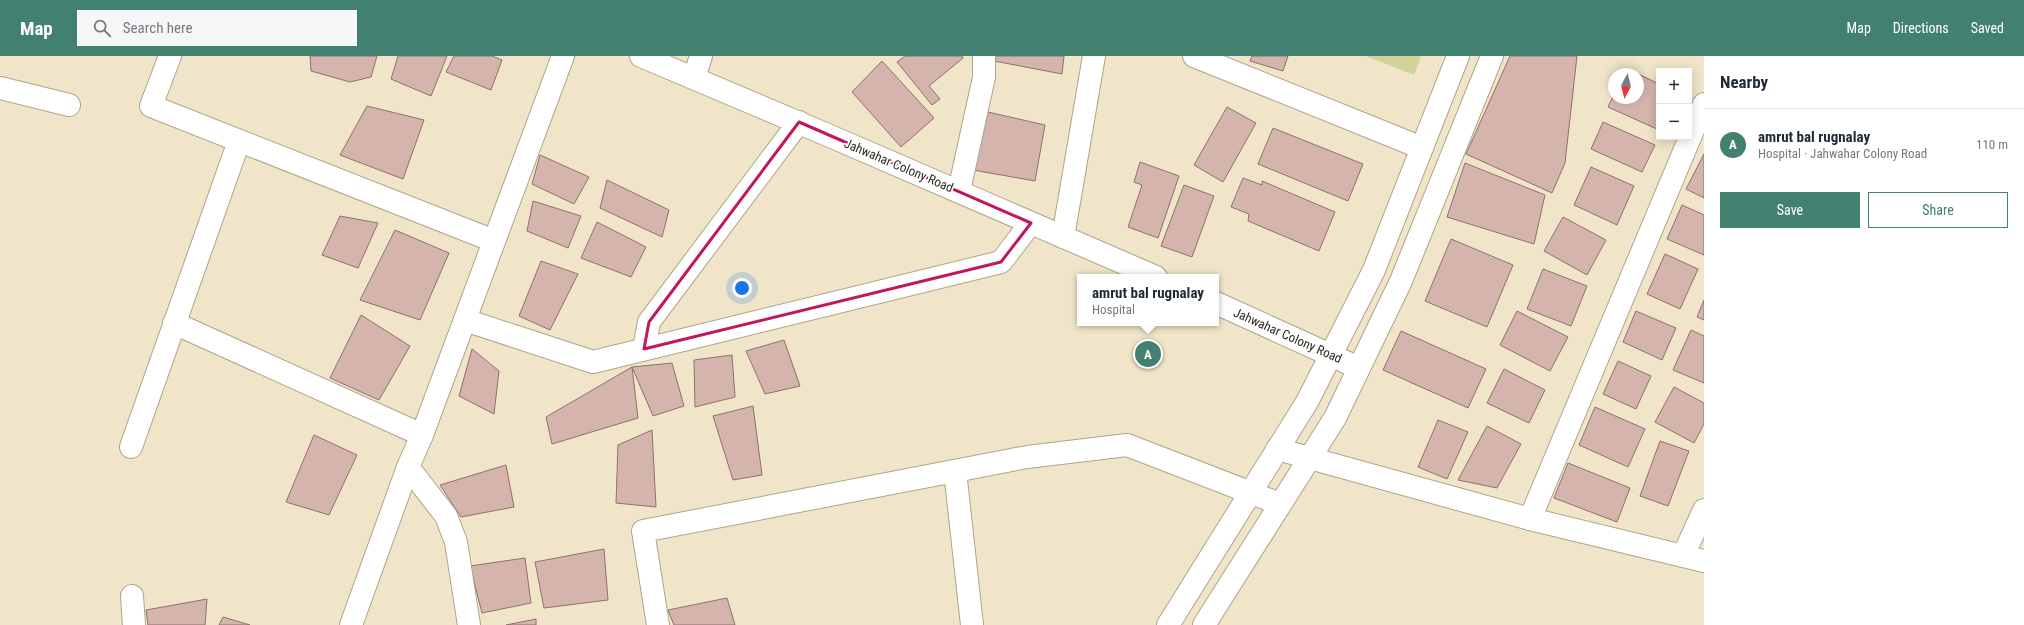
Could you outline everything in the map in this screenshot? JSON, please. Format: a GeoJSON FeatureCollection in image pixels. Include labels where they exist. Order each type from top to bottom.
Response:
{"type":"FeatureCollection","features":[{"type":"Feature","properties":{"kind":"street"},"geometry":{"type":"LineString","coordinates":[[170,56],[151,106],[494,241]]}},
{"type":"Feature","properties":{"kind":"street"},"geometry":{"type":"LineString","coordinates":[[351,625],[408,467],[422,435],[563,56]]}},
{"type":"Feature","properties":{"kind":"street","name":"Jahwahar Colony Road"},"geometry":{"type":"LineString","coordinates":[[641,56],[799,122],[1149,274]]}},
{"type":"Feature","properties":{"kind":"street"},"geometry":{"type":"LineString","coordinates":[[694,78],[701,56]]}},
{"type":"Feature","properties":{"kind":"street"},"geometry":{"type":"LineString","coordinates":[[959,191],[984,77],[984,56]]}},
{"type":"Feature","properties":{"kind":"street"},"geometry":{"type":"LineString","coordinates":[[1063,237],[1094,56]]}},
{"type":"Feature","properties":{"kind":"street"},"geometry":{"type":"LineString","coordinates":[[1194,56],[1422,148]]}},
{"type":"Feature","properties":{"kind":"street"},"geometry":{"type":"LineString","coordinates":[[1168,625],[1307,402],[1374,270],[1458,56]]}},
{"type":"Feature","properties":{"kind":"street"},"geometry":{"type":"LineString","coordinates":[[1204,625],[1335,418],[1402,281],[1492,56]]}},
{"type":"Feature","properties":{"kind":"street"},"geometry":{"type":"LineString","coordinates":[[0,88],[69,105]]}},
{"type":"Feature","properties":{"kind":"street"},"geometry":{"type":"LineString","coordinates":[[1530,519],[1704,104]]}},
{"type":"Feature","properties":{"kind":"street"},"geometry":{"type":"LineString","coordinates":[[644,349],[649,322],[799,122]]}},
{"type":"Feature","properties":{"kind":"street"},"geometry":{"type":"LineString","coordinates":[[131,448],[239,140]]}},
{"type":"Feature","properties":{"kind":"street"},"geometry":{"type":"LineString","coordinates":[[465,320],[593,362],[1001,262],[1031,223]]}},
{"type":"Feature","properties":{"kind":"street","name":"Jahwahar Colony Road"},"geometry":{"type":"LineString","coordinates":[[1219,304],[1360,368]]}},
{"type":"Feature","properties":{"kind":"street"},"geometry":{"type":"LineString","coordinates":[[174,323],[422,435]]}},
{"type":"Feature","properties":{"kind":"street"},"geometry":{"type":"LineString","coordinates":[[658,625],[643,531],[1027,457],[1127,445],[1280,504]]}},
{"type":"Feature","properties":{"kind":"street"},"geometry":{"type":"LineString","coordinates":[[1278,449],[1530,519],[1694,559],[1704,510]]}},
{"type":"Feature","properties":{"kind":"street"},"geometry":{"type":"LineString","coordinates":[[408,467],[446,516],[456,542],[469,625]]}},
{"type":"Feature","properties":{"kind":"street"},"geometry":{"type":"LineString","coordinates":[[955,471],[972,625]]}},
{"type":"Feature","properties":{"kind":"street"},"geometry":{"type":"LineString","coordinates":[[132,596],[134,625]]}},
{"type":"Feature","properties":{"kind":"highlighted area"},"geometry":{"type":"Polygon","coordinates":[[[799,122],[1031,223],[1001,262],[644,349],[649,322],[799,122]]]}},
{"type":"Feature","properties":{"kind":"green space"},"geometry":{"type":"Polygon","coordinates":[[[1366,56],[1421,56],[1414,75],[1366,56]]]}},
{"type":"Feature","properties":{"kind":"building"},"geometry":{"type":"Polygon","coordinates":[[[310,56],[377,56],[371,77],[350,82],[311,71],[310,56]]]}},
{"type":"Feature","properties":{"kind":"building"},"geometry":{"type":"Polygon","coordinates":[[[398,56],[447,56],[431,96],[391,79],[398,56]]]}},
{"type":"Feature","properties":{"kind":"building"},"geometry":{"type":"Polygon","coordinates":[[[454,56],[492,56],[502,60],[491,90],[446,72],[454,56]]]}},
{"type":"Feature","properties":{"kind":"building"},"geometry":{"type":"Polygon","coordinates":[[[905,56],[962,56],[963,58],[929,86],[940,99],[932,105],[897,62],[905,56]]]}},
{"type":"Feature","properties":{"kind":"building"},"geometry":{"type":"Polygon","coordinates":[[[994,56],[1064,56],[1062,74],[994,61],[994,56]]]}},
{"type":"Feature","properties":{"kind":"building"},"geometry":{"type":"Polygon","coordinates":[[[1252,56],[1288,56],[1283,71],[1250,61],[1252,56]]]}},
{"type":"Feature","properties":{"kind":"building"},"geometry":{"type":"Polygon","coordinates":[[[1510,56],[1577,56],[1565,163],[1552,193],[1466,154],[1510,56]]]}},
{"type":"Feature","properties":{"kind":"building"},"geometry":{"type":"Polygon","coordinates":[[[882,61],[934,118],[901,147],[852,92],[882,61]]]}},
{"type":"Feature","properties":{"kind":"building"},"geometry":{"type":"Polygon","coordinates":[[[1644,77],[1656,83],[1656,129],[1608,107],[1609,104],[1644,104],[1644,77]]]}},
{"type":"Feature","properties":{"kind":"building"},"geometry":{"type":"Polygon","coordinates":[[[367,106],[424,120],[403,179],[340,155],[367,106]]]}},
{"type":"Feature","properties":{"kind":"building"},"geometry":{"type":"Polygon","coordinates":[[[1227,107],[1256,123],[1223,182],[1194,165],[1227,107]]]}},
{"type":"Feature","properties":{"kind":"building"},"geometry":{"type":"Polygon","coordinates":[[[988,112],[1045,125],[1035,181],[973,170],[988,112]]]}},
{"type":"Feature","properties":{"kind":"building"},"geometry":{"type":"Polygon","coordinates":[[[1603,122],[1655,145],[1642,172],[1591,149],[1603,122]]]}},
{"type":"Feature","properties":{"kind":"building"},"geometry":{"type":"Polygon","coordinates":[[[1273,128],[1363,164],[1348,201],[1258,164],[1273,128]]]}},
{"type":"Feature","properties":{"kind":"building"},"geometry":{"type":"Polygon","coordinates":[[[1704,154],[1704,198],[1686,189],[1704,154]]]}},
{"type":"Feature","properties":{"kind":"building"},"geometry":{"type":"Polygon","coordinates":[[[540,155],[589,177],[574,204],[532,184],[540,155]]]}},
{"type":"Feature","properties":{"kind":"building"},"geometry":{"type":"Polygon","coordinates":[[[1140,162],[1179,176],[1158,238],[1128,227],[1142,185],[1134,182],[1140,162]]]}},
{"type":"Feature","properties":{"kind":"building"},"geometry":{"type":"Polygon","coordinates":[[[1465,163],[1545,195],[1534,244],[1447,217],[1465,163]]]}},
{"type":"Feature","properties":{"kind":"building"},"geometry":{"type":"Polygon","coordinates":[[[1591,167],[1634,186],[1617,225],[1574,205],[1591,167]]]}},
{"type":"Feature","properties":{"kind":"building"},"geometry":{"type":"Polygon","coordinates":[[[1243,178],[1262,185],[1262,181],[1335,212],[1319,251],[1248,221],[1249,214],[1231,207],[1243,178]]]}},
{"type":"Feature","properties":{"kind":"building"},"geometry":{"type":"Polygon","coordinates":[[[607,180],[669,210],[662,237],[600,208],[607,180]]]}},
{"type":"Feature","properties":{"kind":"building"},"geometry":{"type":"Polygon","coordinates":[[[1184,185],[1214,196],[1192,257],[1161,246],[1184,185]]]}},
{"type":"Feature","properties":{"kind":"building"},"geometry":{"type":"Polygon","coordinates":[[[533,201],[581,216],[568,248],[527,231],[533,201]]]}},
{"type":"Feature","properties":{"kind":"building"},"geometry":{"type":"Polygon","coordinates":[[[1682,205],[1704,215],[1704,255],[1667,239],[1682,205]]]}},
{"type":"Feature","properties":{"kind":"building"},"geometry":{"type":"Polygon","coordinates":[[[340,216],[378,223],[358,268],[322,255],[340,216]]]}},
{"type":"Feature","properties":{"kind":"building"},"geometry":{"type":"Polygon","coordinates":[[[1563,217],[1606,240],[1587,275],[1544,251],[1563,217]]]}},
{"type":"Feature","properties":{"kind":"building"},"geometry":{"type":"Polygon","coordinates":[[[597,222],[646,247],[631,277],[581,258],[597,222]]]}},
{"type":"Feature","properties":{"kind":"building"},"geometry":{"type":"Polygon","coordinates":[[[395,230],[449,253],[420,320],[360,300],[395,230]]]}},
{"type":"Feature","properties":{"kind":"building"},"geometry":{"type":"Polygon","coordinates":[[[1451,239],[1513,265],[1487,327],[1425,301],[1451,239]]]}},
{"type":"Feature","properties":{"kind":"building"},"geometry":{"type":"Polygon","coordinates":[[[1665,254],[1698,269],[1680,309],[1647,294],[1665,254]]]}},
{"type":"Feature","properties":{"kind":"building"},"geometry":{"type":"Polygon","coordinates":[[[541,261],[578,274],[550,330],[519,316],[541,261]]]}},
{"type":"Feature","properties":{"kind":"building"},"geometry":{"type":"Polygon","coordinates":[[[1543,269],[1587,286],[1571,326],[1527,309],[1543,269]]]}},
{"type":"Feature","properties":{"kind":"building"},"geometry":{"type":"Polygon","coordinates":[[[1704,300],[1704,320],[1697,317],[1704,300]]]}},
{"type":"Feature","properties":{"kind":"building"},"geometry":{"type":"Polygon","coordinates":[[[1517,311],[1568,337],[1550,371],[1500,345],[1517,311]]]}},
{"type":"Feature","properties":{"kind":"building"},"geometry":{"type":"Polygon","coordinates":[[[1636,311],[1676,328],[1662,360],[1623,342],[1636,311]]]}},
{"type":"Feature","properties":{"kind":"building"},"geometry":{"type":"Polygon","coordinates":[[[361,315],[410,346],[379,400],[330,378],[361,315]]]}},
{"type":"Feature","properties":{"kind":"building"},"geometry":{"type":"Polygon","coordinates":[[[1691,330],[1704,336],[1704,383],[1673,370],[1691,330]]]}},
{"type":"Feature","properties":{"kind":"building"},"geometry":{"type":"Polygon","coordinates":[[[1401,331],[1486,369],[1468,408],[1383,370],[1401,331]]]}},
{"type":"Feature","properties":{"kind":"building"},"geometry":{"type":"Polygon","coordinates":[[[784,340],[800,386],[765,394],[746,351],[784,340]]]}},
{"type":"Feature","properties":{"kind":"building"},"geometry":{"type":"Polygon","coordinates":[[[472,349],[499,371],[494,414],[459,396],[472,349]]]}},
{"type":"Feature","properties":{"kind":"building"},"geometry":{"type":"Polygon","coordinates":[[[732,355],[735,397],[695,407],[694,360],[732,355]]]}},
{"type":"Feature","properties":{"kind":"building"},"geometry":{"type":"Polygon","coordinates":[[[1618,361],[1651,376],[1636,409],[1603,394],[1618,361]]]}},
{"type":"Feature","properties":{"kind":"building"},"geometry":{"type":"Polygon","coordinates":[[[672,363],[684,406],[653,416],[632,367],[672,363]]]}},
{"type":"Feature","properties":{"kind":"building"},"geometry":{"type":"Polygon","coordinates":[[[632,367],[638,418],[552,444],[546,417],[632,367]]]}},
{"type":"Feature","properties":{"kind":"building"},"geometry":{"type":"Polygon","coordinates":[[[1504,369],[1545,390],[1529,423],[1487,403],[1504,369]]]}},
{"type":"Feature","properties":{"kind":"building"},"geometry":{"type":"Polygon","coordinates":[[[1674,387],[1704,403],[1704,424],[1694,443],[1655,422],[1674,387]]]}},
{"type":"Feature","properties":{"kind":"building"},"geometry":{"type":"Polygon","coordinates":[[[753,406],[762,475],[733,480],[713,416],[753,406]]]}},
{"type":"Feature","properties":{"kind":"building"},"geometry":{"type":"Polygon","coordinates":[[[1595,407],[1645,429],[1628,467],[1579,445],[1595,407]]]}},
{"type":"Feature","properties":{"kind":"building"},"geometry":{"type":"Polygon","coordinates":[[[1438,420],[1468,432],[1447,479],[1418,467],[1438,420]]]}},
{"type":"Feature","properties":{"kind":"building"},"geometry":{"type":"Polygon","coordinates":[[[1487,426],[1521,444],[1497,488],[1458,480],[1487,426]]]}},
{"type":"Feature","properties":{"kind":"building"},"geometry":{"type":"Polygon","coordinates":[[[652,430],[656,507],[616,503],[618,445],[652,430]]]}},
{"type":"Feature","properties":{"kind":"building"},"geometry":{"type":"Polygon","coordinates":[[[314,435],[357,455],[329,515],[286,502],[314,435]]]}},
{"type":"Feature","properties":{"kind":"building"},"geometry":{"type":"Polygon","coordinates":[[[1660,441],[1689,451],[1668,506],[1640,496],[1660,441]]]}},
{"type":"Feature","properties":{"kind":"building"},"geometry":{"type":"Polygon","coordinates":[[[1568,463],[1630,488],[1617,522],[1554,498],[1568,463]]]}},
{"type":"Feature","properties":{"kind":"building"},"geometry":{"type":"Polygon","coordinates":[[[506,465],[514,507],[461,517],[440,485],[506,465]]]}},
{"type":"Feature","properties":{"kind":"building"},"geometry":{"type":"Polygon","coordinates":[[[604,549],[608,600],[544,608],[535,562],[604,549]]]}},
{"type":"Feature","properties":{"kind":"building"},"geometry":{"type":"Polygon","coordinates":[[[525,558],[531,603],[482,613],[470,566],[525,558]]]}},
{"type":"Feature","properties":{"kind":"building"},"geometry":{"type":"Polygon","coordinates":[[[727,598],[735,625],[674,625],[668,610],[727,598]]]}},
{"type":"Feature","properties":{"kind":"building"},"geometry":{"type":"Polygon","coordinates":[[[207,599],[205,625],[148,625],[146,610],[207,599]]]}},
{"type":"Feature","properties":{"kind":"building"},"geometry":{"type":"Polygon","coordinates":[[[223,617],[250,625],[219,625],[223,617]]]}},
{"type":"Feature","properties":{"kind":"building"},"geometry":{"type":"Polygon","coordinates":[[[536,619],[536,625],[506,625],[536,619]]]}},
{"type":"Feature","properties":{"kind":"place","name":"amrut bal rugnalay"},"geometry":{"type":"Point","coordinates":[1148,354]}}]}
